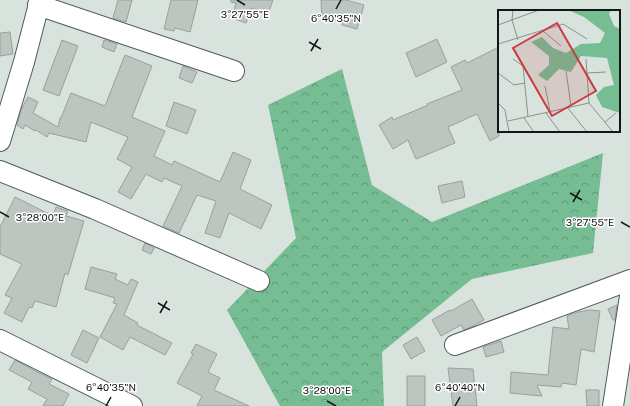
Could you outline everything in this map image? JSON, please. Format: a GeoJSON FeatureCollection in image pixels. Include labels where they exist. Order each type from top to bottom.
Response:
{"type":"FeatureCollection","features":[{"type":"Feature","properties":{"kind":"street"},"geometry":{"type":"LineString","coordinates":[[1,138],[24,62],[39,3],[234,71]]}},
{"type":"Feature","properties":{"kind":"street"},"geometry":{"type":"LineString","coordinates":[[0,171],[95,209],[259,281]]}},
{"type":"Feature","properties":{"kind":"street"},"geometry":{"type":"LineString","coordinates":[[455,346],[630,280]]}},
{"type":"Feature","properties":{"kind":"street"},"geometry":{"type":"LineString","coordinates":[[613,406],[630,296]]}},
{"type":"Feature","properties":{"kind":"street"},"geometry":{"type":"LineString","coordinates":[[0,340],[132,406]]}},
{"type":"Feature","properties":{"kind":"green space"},"geometry":{"type":"Polygon","coordinates":[[[342,69],[372,185],[432,222],[603,153],[593,253],[472,279],[382,352],[384,406],[280,406],[227,310],[296,238],[268,105],[342,69]]]}},
{"type":"Feature","properties":{"kind":"building"},"geometry":{"type":"Polygon","coordinates":[[[118,0],[132,0],[126,22],[113,18],[118,0]]]}},
{"type":"Feature","properties":{"kind":"building"},"geometry":{"type":"Polygon","coordinates":[[[171,0],[198,0],[190,32],[175,28],[174,31],[164,29],[171,0]]]}},
{"type":"Feature","properties":{"kind":"building"},"geometry":{"type":"Polygon","coordinates":[[[231,0],[273,0],[268,14],[251,8],[246,23],[232,18],[236,3],[231,2],[231,0]]]}},
{"type":"Feature","properties":{"kind":"building"},"geometry":{"type":"Polygon","coordinates":[[[321,0],[346,0],[364,5],[357,29],[342,25],[343,20],[323,20],[321,0]]]}},
{"type":"Feature","properties":{"kind":"building"},"geometry":{"type":"Polygon","coordinates":[[[10,32],[13,54],[0,56],[0,33],[10,32]]]}},
{"type":"Feature","properties":{"kind":"building"},"geometry":{"type":"Polygon","coordinates":[[[437,39],[447,62],[416,77],[406,53],[437,39]]]}},
{"type":"Feature","properties":{"kind":"building"},"geometry":{"type":"Polygon","coordinates":[[[62,40],[78,46],[59,96],[43,90],[62,40]]]}},
{"type":"Feature","properties":{"kind":"building"},"geometry":{"type":"Polygon","coordinates":[[[104,40],[117,44],[114,52],[102,47],[104,40]]]}},
{"type":"Feature","properties":{"kind":"building"},"geometry":{"type":"Polygon","coordinates":[[[498,48],[499,136],[490,141],[477,114],[448,127],[455,143],[416,159],[408,140],[393,149],[379,125],[392,117],[393,120],[462,90],[451,67],[465,60],[467,63],[498,48]]]}},
{"type":"Feature","properties":{"kind":"building"},"geometry":{"type":"Polygon","coordinates":[[[125,55],[152,66],[132,117],[165,131],[154,156],[172,165],[174,161],[220,182],[233,152],[251,160],[240,189],[272,205],[261,229],[229,213],[220,238],[205,233],[216,201],[197,195],[179,233],[163,226],[182,186],[164,178],[162,182],[146,174],[131,199],[118,192],[132,167],[117,159],[128,137],[91,122],[86,142],[49,133],[47,137],[25,125],[23,129],[17,125],[21,110],[28,97],[38,102],[33,113],[58,127],[60,118],[71,93],[105,106],[125,55]]]}},
{"type":"Feature","properties":{"kind":"building"},"geometry":{"type":"Polygon","coordinates":[[[183,66],[197,72],[192,83],[179,78],[183,66]]]}},
{"type":"Feature","properties":{"kind":"building"},"geometry":{"type":"Polygon","coordinates":[[[174,102],[196,110],[187,134],[166,126],[174,102]]]}},
{"type":"Feature","properties":{"kind":"building"},"geometry":{"type":"Polygon","coordinates":[[[462,181],[465,197],[442,203],[438,186],[462,181]]]}},
{"type":"Feature","properties":{"kind":"building"},"geometry":{"type":"Polygon","coordinates":[[[15,197],[53,216],[56,207],[68,211],[66,216],[84,221],[68,275],[65,273],[56,307],[35,301],[32,308],[29,307],[22,322],[4,313],[12,298],[5,295],[22,264],[0,254],[0,227],[15,197]]]}},
{"type":"Feature","properties":{"kind":"building"},"geometry":{"type":"Polygon","coordinates":[[[145,243],[154,248],[151,254],[142,250],[145,243]]]}},
{"type":"Feature","properties":{"kind":"building"},"geometry":{"type":"Polygon","coordinates":[[[91,267],[117,274],[115,279],[128,285],[131,279],[138,282],[124,315],[138,323],[137,325],[172,343],[165,355],[130,337],[123,350],[100,337],[117,304],[113,303],[115,298],[85,289],[91,267]]]}},
{"type":"Feature","properties":{"kind":"building"},"geometry":{"type":"Polygon","coordinates":[[[472,299],[484,320],[464,330],[461,325],[441,336],[432,320],[472,299]]]}},
{"type":"Feature","properties":{"kind":"building"},"geometry":{"type":"Polygon","coordinates":[[[617,305],[615,320],[613,320],[608,309],[617,305]]]}},
{"type":"Feature","properties":{"kind":"building"},"geometry":{"type":"Polygon","coordinates":[[[590,310],[600,311],[594,352],[581,349],[576,385],[562,383],[561,387],[537,385],[542,396],[510,393],[511,372],[548,375],[553,327],[569,329],[567,316],[590,310]]]}},
{"type":"Feature","properties":{"kind":"building"},"geometry":{"type":"Polygon","coordinates":[[[83,330],[99,338],[87,363],[71,355],[83,330]]]}},
{"type":"Feature","properties":{"kind":"building"},"geometry":{"type":"Polygon","coordinates":[[[417,337],[425,351],[411,359],[403,345],[417,337]]]}},
{"type":"Feature","properties":{"kind":"building"},"geometry":{"type":"Polygon","coordinates":[[[501,341],[504,352],[486,357],[483,347],[501,341]]]}},
{"type":"Feature","properties":{"kind":"building"},"geometry":{"type":"Polygon","coordinates":[[[196,344],[217,354],[208,372],[220,378],[214,390],[249,406],[197,406],[202,396],[177,383],[193,354],[191,353],[196,344]]]}},
{"type":"Feature","properties":{"kind":"building"},"geometry":{"type":"Polygon","coordinates":[[[15,360],[52,379],[49,384],[69,394],[63,406],[43,406],[47,399],[28,389],[32,382],[9,370],[15,360]]]}},
{"type":"Feature","properties":{"kind":"building"},"geometry":{"type":"Polygon","coordinates":[[[448,368],[473,369],[477,406],[453,406],[448,368]]]}},
{"type":"Feature","properties":{"kind":"building"},"geometry":{"type":"Polygon","coordinates":[[[407,376],[425,376],[425,406],[407,406],[407,376]]]}},
{"type":"Feature","properties":{"kind":"building"},"geometry":{"type":"Polygon","coordinates":[[[586,390],[599,390],[599,406],[587,406],[586,390]]]}}]}
